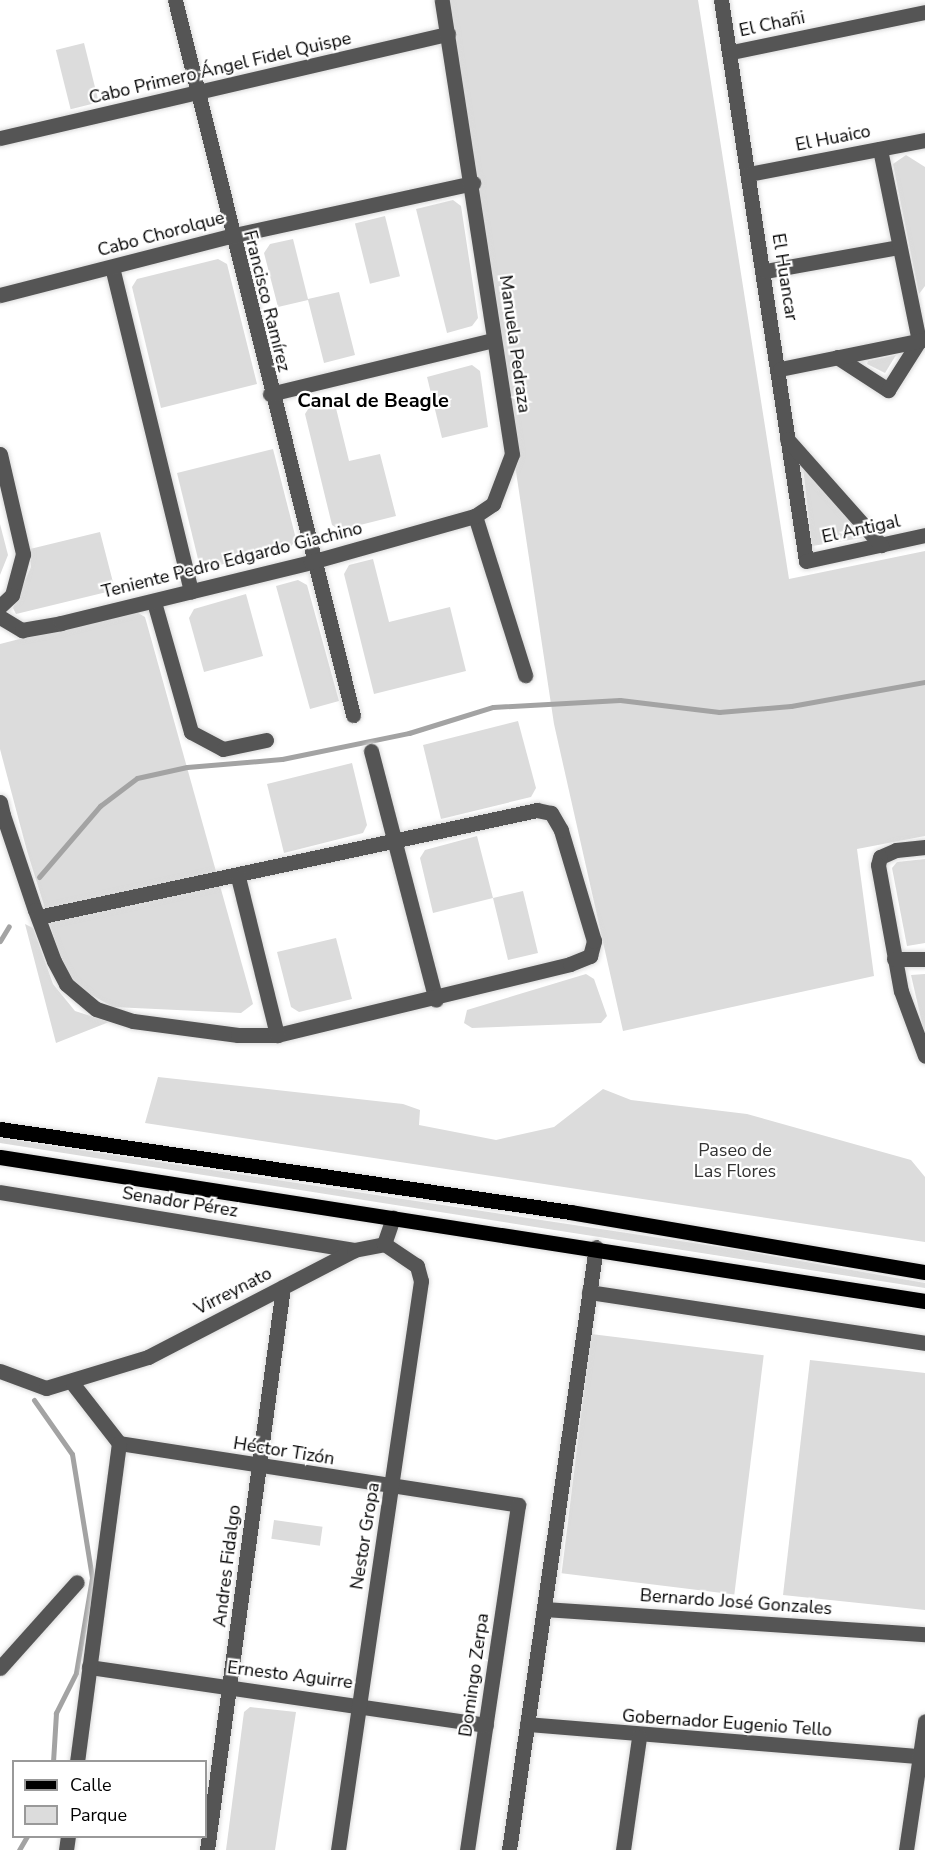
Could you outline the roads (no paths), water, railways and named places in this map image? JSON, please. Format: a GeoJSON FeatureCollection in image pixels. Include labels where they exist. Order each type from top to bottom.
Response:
{"type":"FeatureCollection","features":[{"type":"Feature","properties":{"kind":"main road"},"geometry":{"type":"LineString","coordinates":[[0,1129],[570,1212],[925,1272]]}},
{"type":"Feature","properties":{"kind":"main road"},"geometry":{"type":"LineString","coordinates":[[0,1157],[393,1218],[596,1246],[925,1301]]}},
{"type":"Feature","properties":{"kind":"street","name":"Francisco Ramírez"},"geometry":{"type":"LineString","coordinates":[[175,0],[230,236],[311,562],[352,715]]}},
{"type":"Feature","properties":{"kind":"street","name":"Manuela Pedraza"},"geometry":{"type":"LineString","coordinates":[[442,0],[512,454],[493,504],[475,516]]}},
{"type":"Feature","properties":{"kind":"street","name":"El Huancar"},"geometry":{"type":"LineString","coordinates":[[721,0],[732,52],[780,369],[786,439],[806,561]]}},
{"type":"Feature","properties":{"kind":"street","name":"El Chañi"},"geometry":{"type":"LineString","coordinates":[[732,52],[925,12]]}},
{"type":"Feature","properties":{"kind":"street","name":"Cabo Primero Ángel Fidel Quispe"},"geometry":{"type":"LineString","coordinates":[[0,138],[448,34]]}},
{"type":"Feature","properties":{"kind":"street","name":"El Huaico"},"geometry":{"type":"LineString","coordinates":[[749,174],[925,140]]}},
{"type":"Feature","properties":{"kind":"street"},"geometry":{"type":"LineString","coordinates":[[837,357],[888,390],[922,340],[899,247],[880,148]]}},
{"type":"Feature","properties":{"kind":"street","name":"Cabo Chorolque"},"geometry":{"type":"LineString","coordinates":[[0,295],[230,236],[472,183]]}},
{"type":"Feature","properties":{"kind":"street"},"geometry":{"type":"LineString","coordinates":[[765,271],[899,247]]}},
{"type":"Feature","properties":{"kind":"street"},"geometry":{"type":"LineString","coordinates":[[112,267],[191,592]]}},
{"type":"Feature","properties":{"kind":"street"},"geometry":{"type":"LineString","coordinates":[[270,394],[493,340]]}},
{"type":"Feature","properties":{"kind":"street"},"geometry":{"type":"LineString","coordinates":[[780,369],[922,340]]}},
{"type":"Feature","properties":{"kind":"street"},"geometry":{"type":"LineString","coordinates":[[786,439],[880,545]]}},
{"type":"Feature","properties":{"kind":"street"},"geometry":{"type":"LineString","coordinates":[[0,454],[23,554],[12,595],[0,606]]}},
{"type":"Feature","properties":{"kind":"street"},"geometry":{"type":"LineString","coordinates":[[475,516],[525,675]]}},
{"type":"Feature","properties":{"kind":"street","name":"Teniente Pedro Edgardo Giachino"},"geometry":{"type":"LineString","coordinates":[[0,617],[22,630],[154,602],[311,562],[475,516]]}},
{"type":"Feature","properties":{"kind":"street","name":"El Antigal"},"geometry":{"type":"LineString","coordinates":[[806,561],[925,535]]}},
{"type":"Feature","properties":{"kind":"street"},"geometry":{"type":"LineString","coordinates":[[154,602],[190,732],[223,749],[266,740]]}},
{"type":"Feature","properties":{"kind":"street"},"geometry":{"type":"LineString","coordinates":[[371,751],[393,844],[436,1000]]}},
{"type":"Feature","properties":{"kind":"street"},"geometry":{"type":"LineString","coordinates":[[0,802],[38,917],[66,984],[96,1009],[145,1023],[277,1035],[436,1000],[570,964],[590,956],[594,941],[561,830],[551,813],[537,810],[238,878],[38,917]]}},
{"type":"Feature","properties":{"kind":"street"},"geometry":{"type":"LineString","coordinates":[[925,847],[896,850],[880,857],[878,865],[894,959],[925,1056]]}},
{"type":"Feature","properties":{"kind":"street"},"geometry":{"type":"LineString","coordinates":[[238,878],[277,1035]]}},
{"type":"Feature","properties":{"kind":"street"},"geometry":{"type":"LineString","coordinates":[[894,959],[925,958]]}},
{"type":"Feature","properties":{"kind":"street","name":"Senador Pérez"},"geometry":{"type":"LineString","coordinates":[[0,1192],[354,1250]]}},
{"type":"Feature","properties":{"kind":"street"},"geometry":{"type":"LineString","coordinates":[[384,1244],[393,1218]]}},
{"type":"Feature","properties":{"kind":"street","name":"Virreynato"},"geometry":{"type":"LineString","coordinates":[[0,1371],[46,1388],[73,1384],[148,1357],[354,1250],[384,1244]]}},
{"type":"Feature","properties":{"kind":"street","name":"Nestor Gropa"},"geometry":{"type":"LineString","coordinates":[[338,1850],[393,1487],[421,1281],[417,1266],[384,1244]]}},
{"type":"Feature","properties":{"kind":"street"},"geometry":{"type":"LineString","coordinates":[[509,1850],[596,1246]]}},
{"type":"Feature","properties":{"kind":"street","name":"Andres Fidalgo"},"geometry":{"type":"LineString","coordinates":[[207,1850],[231,1688],[283,1287]]}},
{"type":"Feature","properties":{"kind":"street"},"geometry":{"type":"LineString","coordinates":[[590,1292],[925,1343]]}},
{"type":"Feature","properties":{"kind":"street"},"geometry":{"type":"LineString","coordinates":[[73,1384],[119,1443],[77,1760]]}},
{"type":"Feature","properties":{"kind":"street","name":"Héctor Tizón"},"geometry":{"type":"LineString","coordinates":[[119,1443],[259,1467],[518,1505]]}},
{"type":"Feature","properties":{"kind":"street","name":"Domingo Zerpa"},"geometry":{"type":"LineString","coordinates":[[467,1850],[518,1505]]}},
{"type":"Feature","properties":{"kind":"street"},"geometry":{"type":"LineString","coordinates":[[0,1668],[77,1582]]}},
{"type":"Feature","properties":{"kind":"street","name":"Bernardo José Gonzales"},"geometry":{"type":"LineString","coordinates":[[544,1609],[925,1634]]}},
{"type":"Feature","properties":{"kind":"street","name":"Ernesto Aguirre"},"geometry":{"type":"LineString","coordinates":[[90,1667],[359,1704],[486,1725]]}},
{"type":"Feature","properties":{"kind":"street"},"geometry":{"type":"LineString","coordinates":[[906,1850],[923,1757],[925,1721]]}},
{"type":"Feature","properties":{"kind":"street","name":"Gobernador Eugenio Tello"},"geometry":{"type":"LineString","coordinates":[[527,1724],[639,1737],[923,1757]]}},
{"type":"Feature","properties":{"kind":"street"},"geometry":{"type":"LineString","coordinates":[[623,1850],[639,1737]]}},
{"type":"Feature","properties":{"kind":"waterway"},"geometry":{"type":"LineString","coordinates":[[39,877],[100,806],[137,778],[187,767],[282,759],[409,733],[493,707],[620,700],[719,712],[791,706],[925,682]]}},
{"type":"Feature","properties":{"kind":"waterway"},"geometry":{"type":"LineString","coordinates":[[0,941],[9,926]]}},
{"type":"Feature","properties":{"kind":"waterway"},"geometry":{"type":"LineString","coordinates":[[34,1400],[72,1454],[92,1578],[76,1673],[56,1713],[53,1760]]}},
{"type":"Feature","properties":{"kind":"waterway"},"geometry":{"type":"LineString","coordinates":[[19,1850],[26,1838]]}},
{"type":"Feature","properties":{"kind":"district","name":"Canal de Beagle"},"geometry":{"type":"Point","coordinates":[373,400]}},
{"type":"Feature","properties":{"kind":"park label","name":"Paseo de Las Flores"},"geometry":{"type":"Point","coordinates":[735,1161]}}]}
